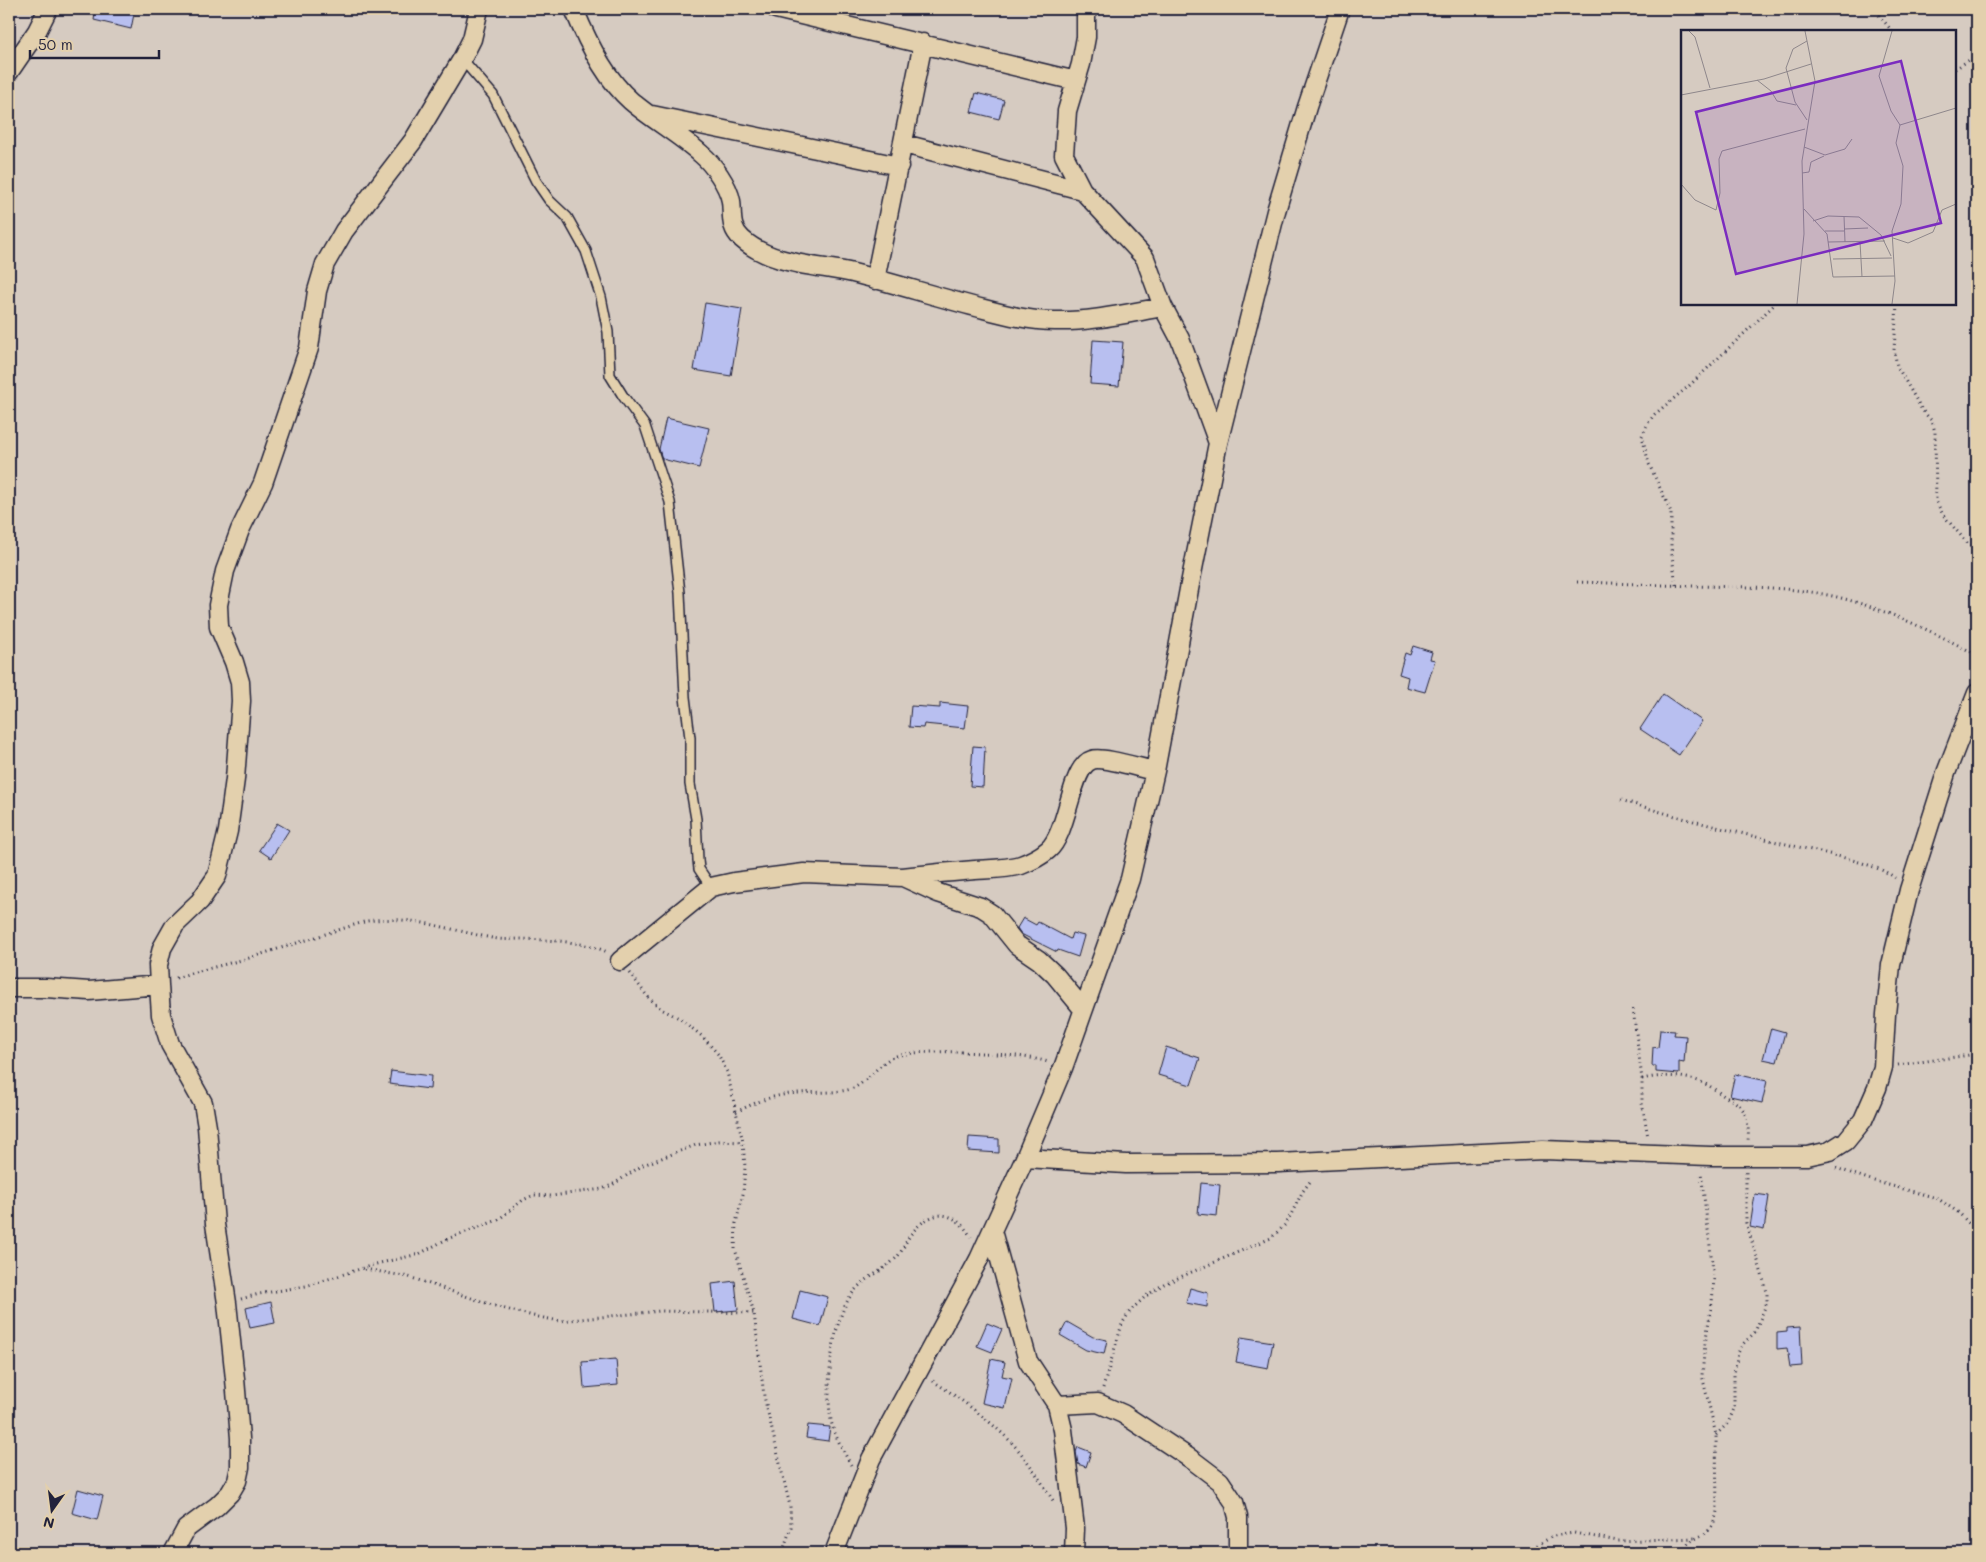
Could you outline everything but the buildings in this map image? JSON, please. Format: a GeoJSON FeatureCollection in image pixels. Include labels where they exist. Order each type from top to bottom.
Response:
{"type":"FeatureCollection","features":[{"type":"Feature","properties":{"kind":"street"},"geometry":{"type":"LineString","coordinates":[[9,72],[37,31],[48,9]]}},
{"type":"Feature","properties":{"kind":"street"},"geometry":{"type":"LineString","coordinates":[[173,1553],[186,1529],[217,1506],[230,1493],[237,1481],[240,1467],[240,1438],[227,1303],[215,1224],[207,1127],[203,1103],[170,1044],[161,1015],[158,965],[162,948],[175,925],[200,901],[217,876],[228,831],[235,779],[241,701],[240,682],[234,662],[218,627],[218,605],[225,571],[240,530],[262,483],[309,348],[317,292],[325,264],[344,231],[412,141],[462,59],[472,39],[479,9]]}},
{"type":"Feature","properties":{"kind":"street"},"geometry":{"type":"LineString","coordinates":[[574,9],[604,68],[630,100],[701,154],[713,168],[724,184],[730,201],[730,215],[733,225],[741,238],[759,251],[792,262],[852,273],[939,298],[1019,318],[1055,321],[1092,319],[1163,307]]}},
{"type":"Feature","properties":{"kind":"street"},"geometry":{"type":"LineString","coordinates":[[778,9],[1076,81]]}},
{"type":"Feature","properties":{"kind":"street"},"geometry":{"type":"LineString","coordinates":[[1086,9],[1086,37],[1067,111],[1064,155],[1082,190],[1146,258],[1163,307],[1180,339],[1218,442]]}},
{"type":"Feature","properties":{"kind":"street"},"geometry":{"type":"LineString","coordinates":[[834,1553],[871,1459],[979,1259],[1025,1158],[1063,1068],[1130,879],[1155,772],[1218,442],[1276,211],[1307,107],[1340,9]]}},
{"type":"Feature","properties":{"kind":"street"},"geometry":{"type":"LineString","coordinates":[[875,280],[923,43]]}},
{"type":"Feature","properties":{"kind":"street"},"geometry":{"type":"LineString","coordinates":[[648,114],[899,166]]}},
{"type":"Feature","properties":{"kind":"street"},"geometry":{"type":"LineString","coordinates":[[904,144],[1082,190]]}},
{"type":"Feature","properties":{"kind":"street"},"geometry":{"type":"LineString","coordinates":[[1025,1158],[1126,1164],[1278,1163],[1543,1150],[1710,1156],[1807,1156],[1830,1151],[1846,1140],[1863,1120],[1877,1088],[1883,1067],[1891,965],[1909,890],[1946,773],[1977,694]]}},
{"type":"Feature","properties":{"kind":"street"},"geometry":{"type":"LineString","coordinates":[[620,961],[711,887],[734,882],[804,873],[903,877],[1020,865],[1048,850],[1056,841],[1076,780],[1086,763],[1092,759],[1102,759],[1155,772]]}},
{"type":"Feature","properties":{"kind":"street"},"geometry":{"type":"LineString","coordinates":[[903,877],[938,893],[982,907],[992,914],[1017,945],[1055,974],[1083,1009]]}},
{"type":"Feature","properties":{"kind":"street"},"geometry":{"type":"LineString","coordinates":[[9,988],[96,991],[159,985]]}},
{"type":"Feature","properties":{"kind":"street"},"geometry":{"type":"LineString","coordinates":[[992,1231],[1028,1361],[1057,1406],[1063,1430],[1075,1528],[1074,1553]]}},
{"type":"Feature","properties":{"kind":"street"},"geometry":{"type":"LineString","coordinates":[[1057,1406],[1098,1403],[1124,1414],[1192,1459],[1220,1481],[1234,1502],[1238,1517],[1238,1553]]}},
{"type":"Feature","properties":{"kind":"lane"},"geometry":{"type":"LineString","coordinates":[[462,59],[493,95],[536,181],[549,200],[567,216],[586,251],[601,297],[608,332],[610,375],[644,426],[670,502],[680,593],[685,697],[690,738],[690,784],[696,819],[698,860],[699,869],[711,887]]}},
{"type":"Feature","properties":{"kind":"path"},"geometry":{"type":"LineString","coordinates":[[1871,9],[1878,14],[1891,30]]}},
{"type":"Feature","properties":{"kind":"path"},"geometry":{"type":"LineString","coordinates":[[1956,68],[1977,55]]}},
{"type":"Feature","properties":{"kind":"path"},"geometry":{"type":"LineString","coordinates":[[1676,586],[1671,548],[1671,512],[1649,464],[1642,436],[1643,431],[1655,414],[1689,386],[1774,305]]}},
{"type":"Feature","properties":{"kind":"path"},"geometry":{"type":"LineString","coordinates":[[1897,305],[1894,350],[1897,366],[1922,410],[1932,421],[1936,502],[1943,515],[1977,554]]}},
{"type":"Feature","properties":{"kind":"path"},"geometry":{"type":"LineString","coordinates":[[1578,582],[1750,587],[1806,592],[1842,598],[1898,618],[1949,640],[1977,655]]}},
{"type":"Feature","properties":{"kind":"path"},"geometry":{"type":"LineString","coordinates":[[1620,800],[1686,820],[1840,857],[1873,867],[1890,874],[1909,890]]}},
{"type":"Feature","properties":{"kind":"path"},"geometry":{"type":"LineString","coordinates":[[159,985],[191,973],[249,958],[367,921],[383,918],[404,920],[500,939],[542,940],[586,946],[602,949],[620,961],[637,980],[647,996],[661,1009],[679,1018],[703,1037],[718,1054],[727,1072],[743,1142],[745,1167],[734,1249],[754,1313],[764,1396],[790,1506],[791,1528],[780,1553]]}},
{"type":"Feature","properties":{"kind":"path"},"geometry":{"type":"LineString","coordinates":[[1632,1009],[1642,1079],[1640,1092],[1647,1133],[1650,1144],[1657,1154]]}},
{"type":"Feature","properties":{"kind":"path"},"geometry":{"type":"LineString","coordinates":[[736,1112],[762,1099],[791,1093],[832,1093],[850,1089],[894,1056],[919,1052],[1014,1056],[1041,1060],[1063,1068]]}},
{"type":"Feature","properties":{"kind":"path"},"geometry":{"type":"LineString","coordinates":[[1883,1067],[1977,1054]]}},
{"type":"Feature","properties":{"kind":"path"},"geometry":{"type":"LineString","coordinates":[[1642,1079],[1665,1076],[1700,1082],[1736,1102],[1743,1110],[1747,1120],[1746,1224],[1767,1292],[1767,1302],[1755,1332],[1742,1345],[1738,1353],[1734,1374],[1734,1408],[1728,1423],[1716,1435]]}},
{"type":"Feature","properties":{"kind":"path"},"geometry":{"type":"LineString","coordinates":[[227,1303],[259,1294],[306,1286],[419,1254],[447,1239],[498,1220],[528,1197],[602,1189],[612,1185],[643,1165],[696,1145],[719,1140],[743,1142]]}},
{"type":"Feature","properties":{"kind":"path"},"geometry":{"type":"LineString","coordinates":[[1682,1553],[1688,1543],[1711,1530],[1717,1511],[1716,1435],[1702,1375],[1714,1279],[1701,1173],[1710,1156]]}},
{"type":"Feature","properties":{"kind":"path"},"geometry":{"type":"LineString","coordinates":[[1807,1156],[1877,1182],[1937,1198],[1959,1213],[1977,1232]]}},
{"type":"Feature","properties":{"kind":"path"},"geometry":{"type":"LineString","coordinates":[[1098,1403],[1122,1324],[1130,1311],[1146,1296],[1164,1284],[1271,1238],[1286,1224],[1311,1179],[1332,1160]]}},
{"type":"Feature","properties":{"kind":"path"},"geometry":{"type":"LineString","coordinates":[[861,1483],[831,1422],[830,1392],[835,1332],[845,1305],[855,1290],[895,1259],[911,1234],[922,1223],[934,1216],[946,1214],[956,1219],[968,1233],[979,1259]]}},
{"type":"Feature","properties":{"kind":"path"},"geometry":{"type":"LineString","coordinates":[[363,1269],[409,1277],[498,1307],[560,1321],[660,1311],[754,1313]]}},
{"type":"Feature","properties":{"kind":"path"},"geometry":{"type":"LineString","coordinates":[[919,1372],[951,1393],[1007,1438],[1031,1466],[1057,1506]]}},
{"type":"Feature","properties":{"kind":"path"},"geometry":{"type":"LineString","coordinates":[[1524,1553],[1553,1536],[1574,1533],[1618,1541],[1696,1538]]}}]}
